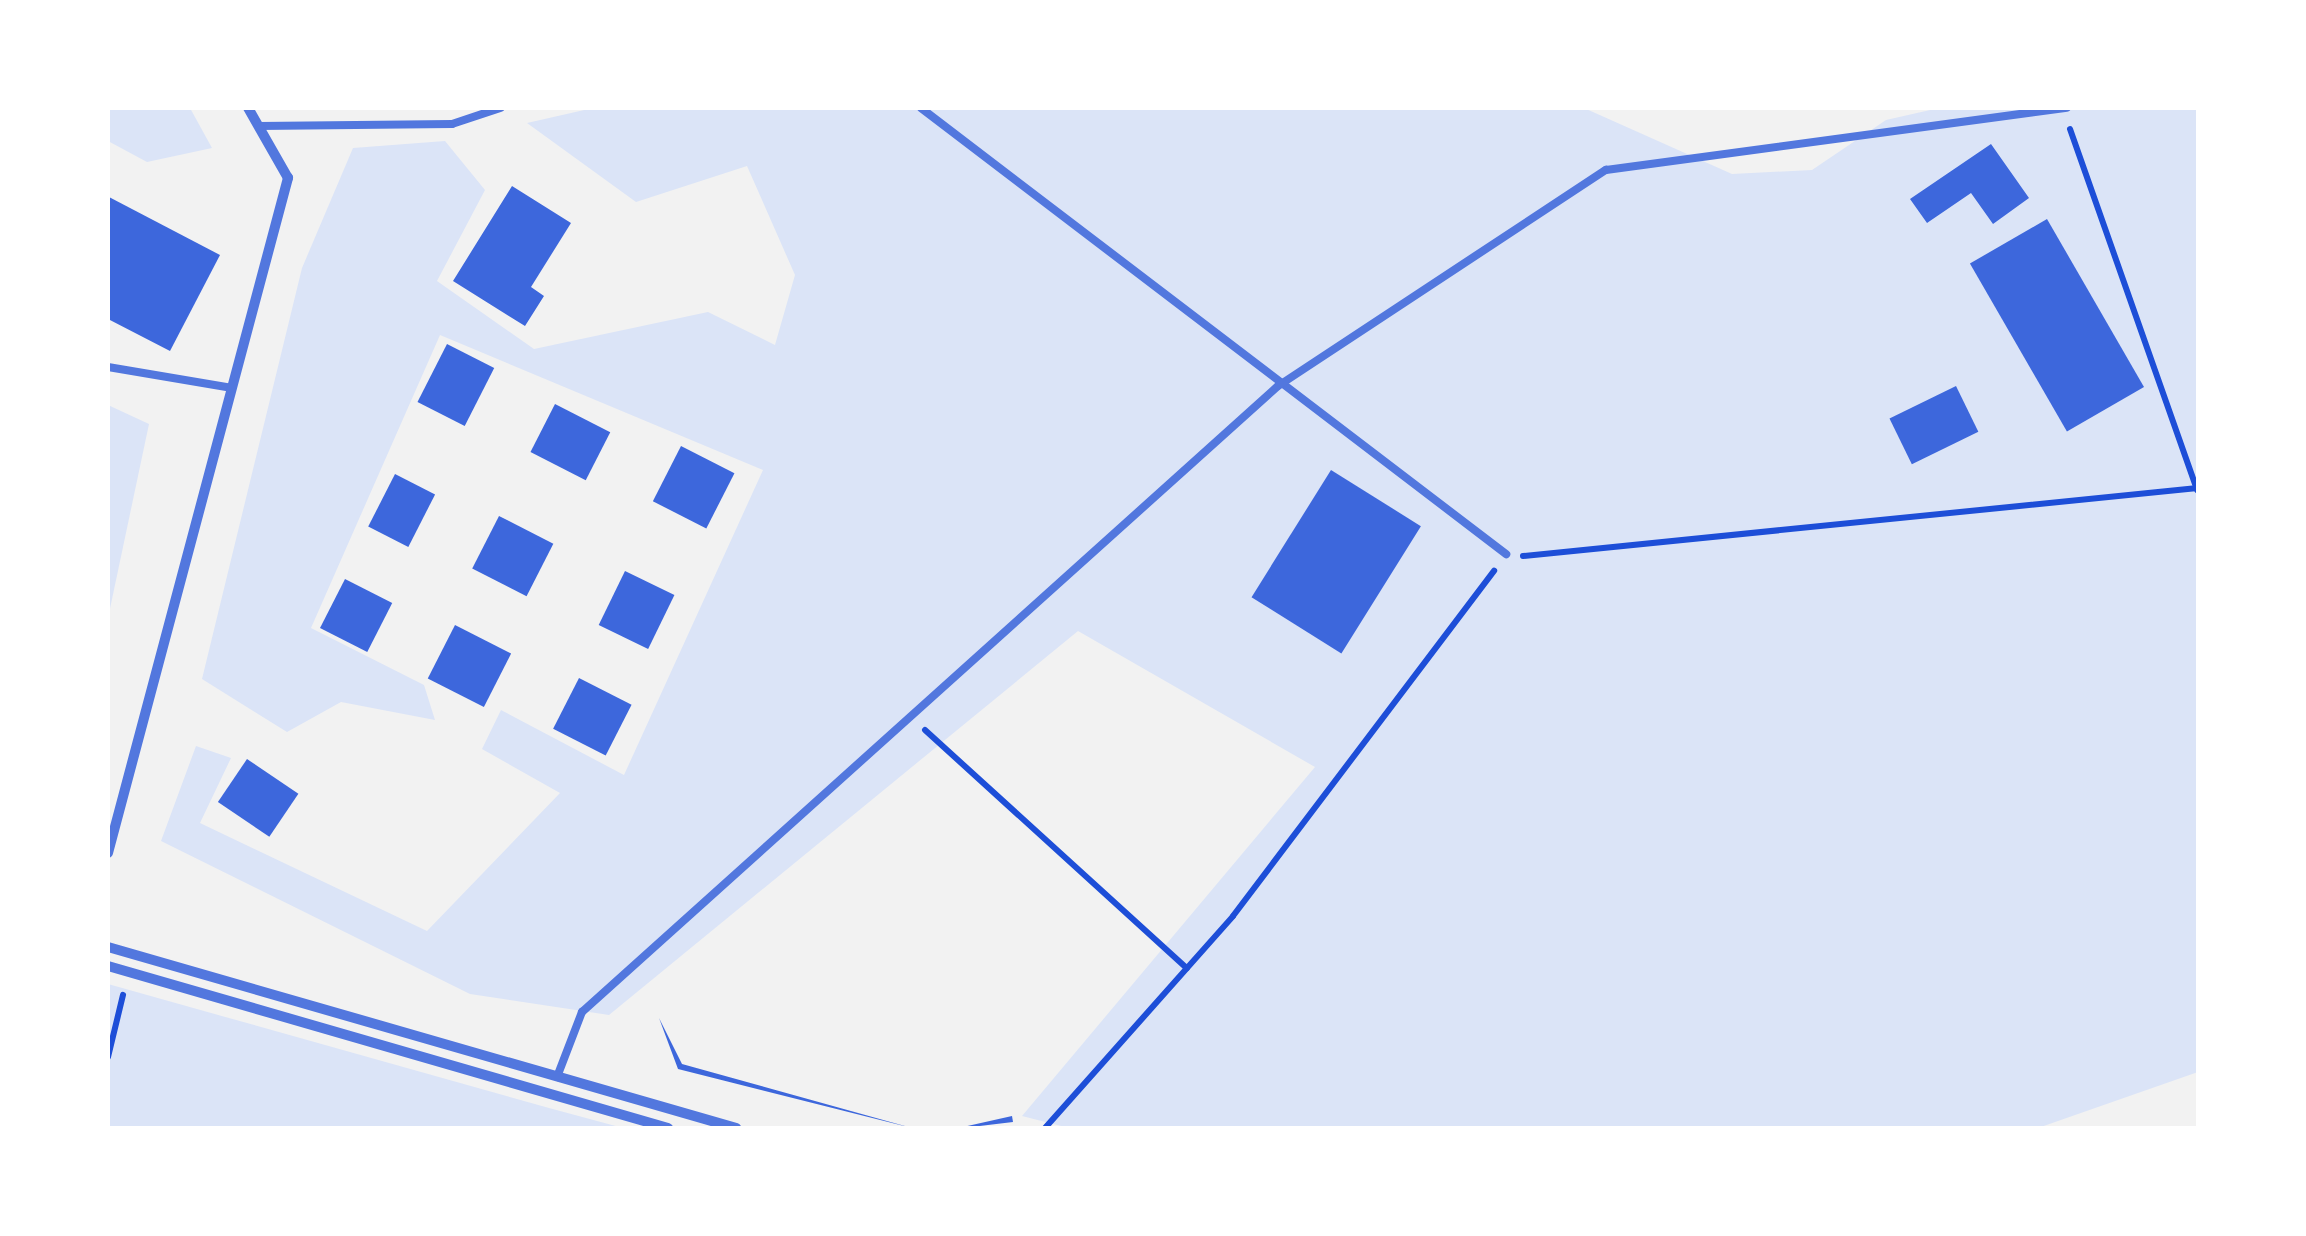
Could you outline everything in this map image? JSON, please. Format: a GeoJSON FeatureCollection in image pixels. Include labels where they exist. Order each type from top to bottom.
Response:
{"type":"FeatureCollection","features":[{"type":"Feature","properties":{"kind":"street"},"geometry":{"type":"LineString","coordinates":[[108,853],[288,178],[248,108]]}},
{"type":"Feature","properties":{"kind":"street"},"geometry":{"type":"LineString","coordinates":[[108,947],[736,1128]]}},
{"type":"Feature","properties":{"kind":"street"},"geometry":{"type":"LineString","coordinates":[[108,966],[668,1128]]}},
{"type":"Feature","properties":{"kind":"lane"},"geometry":{"type":"LineString","coordinates":[[259,126],[452,124],[500,108]]}},
{"type":"Feature","properties":{"kind":"lane"},"geometry":{"type":"LineString","coordinates":[[921,108],[1278,386],[1506,554]]}},
{"type":"Feature","properties":{"kind":"lane"},"geometry":{"type":"LineString","coordinates":[[557,1077],[582,1012],[1278,386],[1606,170],[2065,108]]}},
{"type":"Feature","properties":{"kind":"lane"},"geometry":{"type":"LineString","coordinates":[[108,367],[232,388]]}},
{"type":"Feature","properties":{"kind":"path"},"geometry":{"type":"LineString","coordinates":[[1045,1128],[1187,968],[1506,554],[2198,490],[2065,108]]}},
{"type":"Feature","properties":{"kind":"path"},"geometry":{"type":"LineString","coordinates":[[910,716],[1187,968]]}},
{"type":"Feature","properties":{"kind":"shaded area"},"geometry":{"type":"Polygon","coordinates":[[[108,108],[190,108],[212,148],[147,162],[108,141],[108,108]]]}},
{"type":"Feature","properties":{"kind":"shaded area"},"geometry":{"type":"Polygon","coordinates":[[[593,108],[1584,108],[1732,174],[1812,170],[1886,120],[1939,108],[2198,108],[2198,1072],[2038,1128],[1069,1128],[1022,1116],[1315,767],[1078,631],[609,1015],[470,994],[161,841],[196,746],[231,758],[200,823],[427,931],[560,793],[482,749],[501,710],[624,775],[763,470],[440,335],[311,628],[424,685],[435,720],[341,702],[287,732],[202,679],[302,268],[353,148],[445,141],[485,190],[437,281],[534,349],[708,312],[775,345],[795,275],[747,166],[636,202],[527,123],[593,108]]]}},
{"type":"Feature","properties":{"kind":"shaded area"},"geometry":{"type":"Polygon","coordinates":[[[108,405],[149,424],[108,618],[108,405]]]}},
{"type":"Feature","properties":{"kind":"shaded area"},"geometry":{"type":"Polygon","coordinates":[[[108,984],[549,1108],[623,1128],[108,1128],[108,984]]]}},
{"type":"Feature","properties":{"kind":"building"},"geometry":{"type":"Polygon","coordinates":[[[1991,144],[2029,198],[1993,224],[1971,193],[1927,223],[1910,199],[1991,144]]]}},
{"type":"Feature","properties":{"kind":"building"},"geometry":{"type":"Polygon","coordinates":[[[512,186],[571,223],[531,287],[544,296],[525,326],[453,281],[512,186]]]}},
{"type":"Feature","properties":{"kind":"building"},"geometry":{"type":"Polygon","coordinates":[[[109,197],[220,255],[170,351],[108,319],[109,197]]]}},
{"type":"Feature","properties":{"kind":"building"},"geometry":{"type":"Polygon","coordinates":[[[2047,219],[2144,387],[2067,432],[1970,264],[2047,219]]]}},
{"type":"Feature","properties":{"kind":"building"},"geometry":{"type":"Polygon","coordinates":[[[447,344],[494,368],[465,426],[417,402],[447,344]]]}},
{"type":"Feature","properties":{"kind":"building"},"geometry":{"type":"Polygon","coordinates":[[[1956,386],[1978,432],[1912,464],[1889,418],[1956,386]]]}},
{"type":"Feature","properties":{"kind":"building"},"geometry":{"type":"Polygon","coordinates":[[[555,404],[610,432],[586,480],[530,452],[555,404]]]}},
{"type":"Feature","properties":{"kind":"building"},"geometry":{"type":"Polygon","coordinates":[[[681,446],[734,473],[706,528],[653,501],[681,446]]]}},
{"type":"Feature","properties":{"kind":"building"},"geometry":{"type":"Polygon","coordinates":[[[1331,470],[1421,526],[1341,653],[1252,597],[1331,470]]]}},
{"type":"Feature","properties":{"kind":"building"},"geometry":{"type":"Polygon","coordinates":[[[395,474],[435,494],[408,547],[368,527],[395,474]]]}},
{"type":"Feature","properties":{"kind":"building"},"geometry":{"type":"Polygon","coordinates":[[[499,516],[553,544],[527,596],[472,569],[499,516]]]}},
{"type":"Feature","properties":{"kind":"building"},"geometry":{"type":"Polygon","coordinates":[[[625,571],[674,595],[648,649],[599,625],[625,571]]]}},
{"type":"Feature","properties":{"kind":"building"},"geometry":{"type":"Polygon","coordinates":[[[345,579],[392,603],[367,652],[320,628],[345,579]]]}},
{"type":"Feature","properties":{"kind":"building"},"geometry":{"type":"Polygon","coordinates":[[[455,625],[511,654],[484,707],[428,678],[455,625]]]}},
{"type":"Feature","properties":{"kind":"building"},"geometry":{"type":"Polygon","coordinates":[[[579,678],[632,705],[606,756],[553,729],[579,678]]]}},
{"type":"Feature","properties":{"kind":"building"},"geometry":{"type":"Polygon","coordinates":[[[247,759],[298,794],[269,837],[218,802],[247,759]]]}},
{"type":"Feature","properties":{"kind":"building"},"geometry":{"type":"Polygon","coordinates":[[[659,1018],[682,1064],[912,1128],[678,1069],[659,1018]]]}},
{"type":"Feature","properties":{"kind":"building"},"geometry":{"type":"Polygon","coordinates":[[[1012,1116],[1013,1122],[963,1128],[963,1127],[1012,1116]]]}}]}
